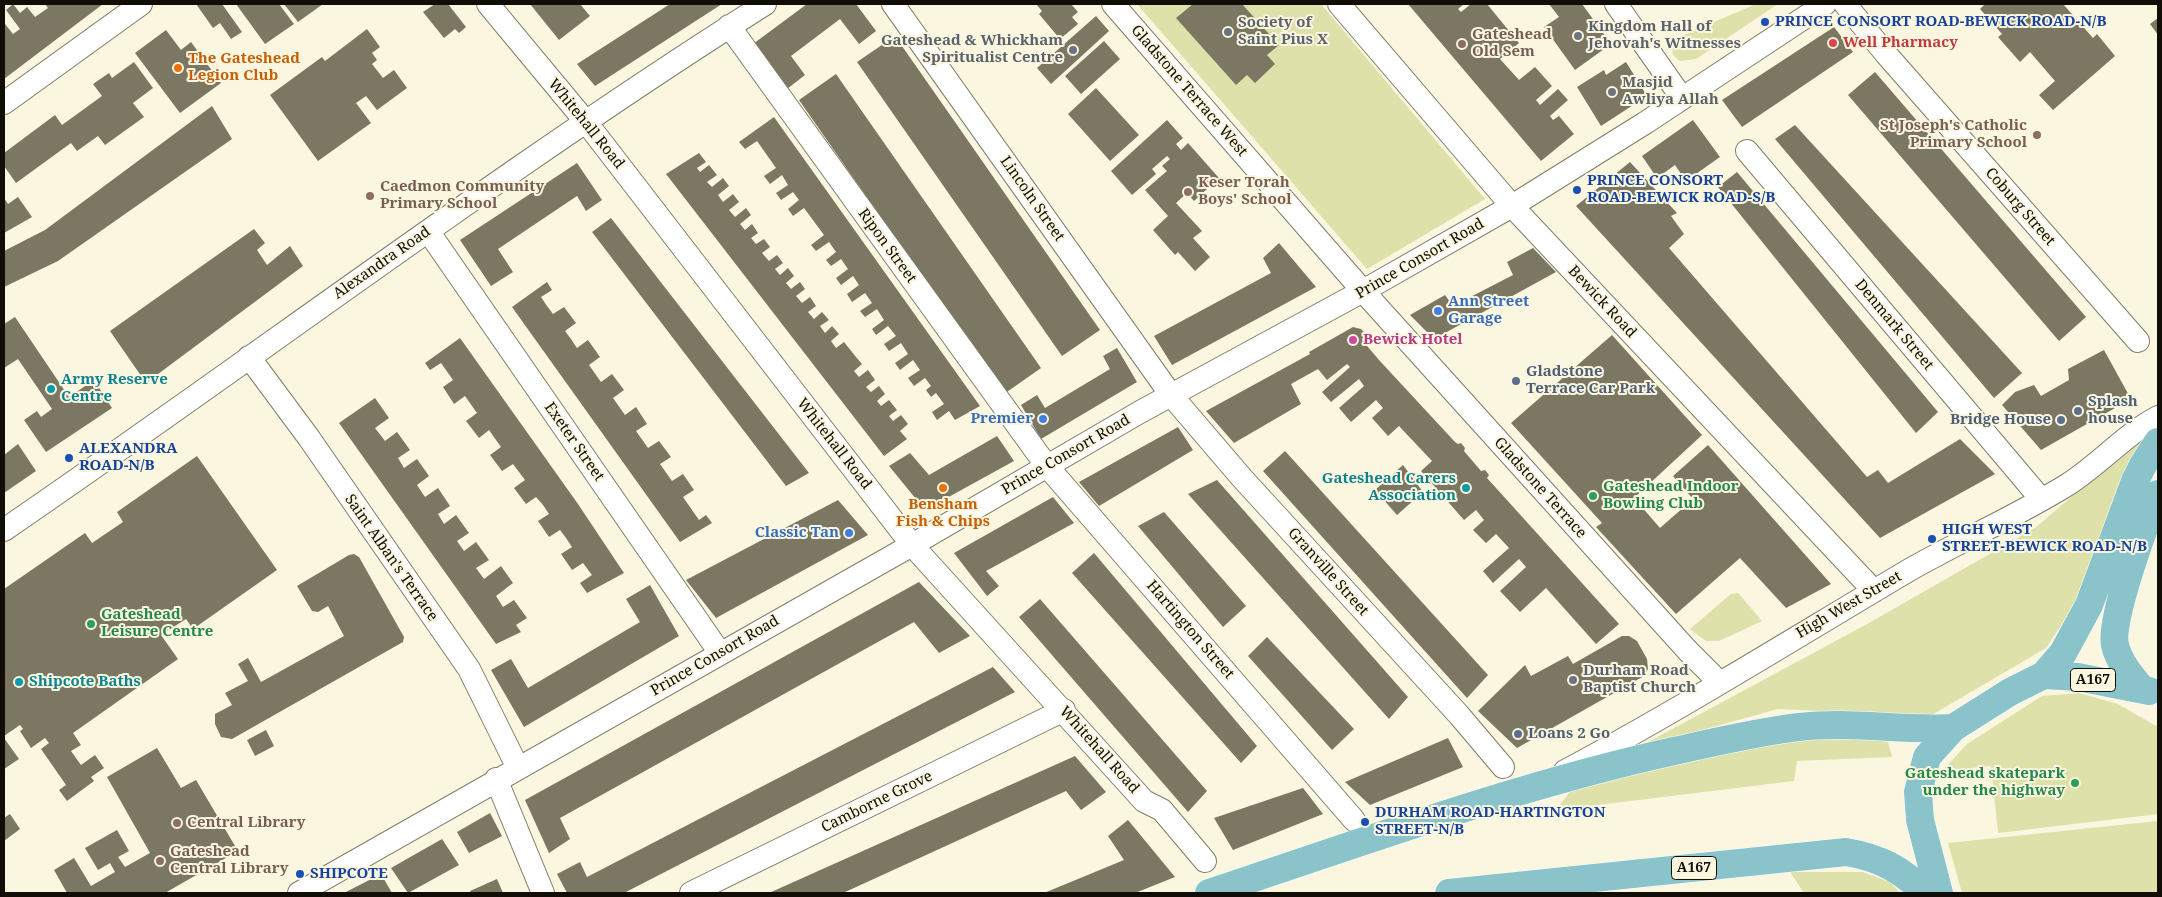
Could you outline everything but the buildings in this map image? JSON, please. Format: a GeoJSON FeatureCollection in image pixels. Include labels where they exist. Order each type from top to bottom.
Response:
{"type":"FeatureCollection","features":[{"type":"Feature","properties":{"kind":"main road"},"geometry":{"type":"LineString","coordinates":[[2044,675],[2063,653],[2081,623],[2135,481],[2142,465],[2158,442]]}},
{"type":"Feature","properties":{"kind":"main road"},"geometry":{"type":"LineString","coordinates":[[2150,691],[2119,656],[2114,643],[2115,621],[2158,494]]}},
{"type":"Feature","properties":{"kind":"main road","name":"A167"},"geometry":{"type":"LineString","coordinates":[[1939,893],[1920,820],[1918,792],[1927,757],[1953,728],[2010,692],[2044,675],[2078,677],[2150,691]]}},
{"type":"Feature","properties":{"kind":"main road","name":"A167"},"geometry":{"type":"LineString","coordinates":[[1209,893],[1535,787],[1608,766],[1738,737],[1799,727],[1842,724],[1922,730],[1953,728]]}},
{"type":"Feature","properties":{"kind":"main road","name":"A167"},"geometry":{"type":"LineString","coordinates":[[1450,893],[1846,852],[1871,856],[1887,862],[1926,893]]}},
{"type":"Feature","properties":{"kind":"street"},"geometry":{"type":"LineString","coordinates":[[4,104],[141,4]]}},
{"type":"Feature","properties":{"kind":"street","name":"Whitehall Road"},"geometry":{"type":"LineString","coordinates":[[488,4],[586,122],[912,544],[1064,710],[1144,801],[1162,810],[1205,861]]}},
{"type":"Feature","properties":{"kind":"street","name":"Alexandra Road"},"geometry":{"type":"LineString","coordinates":[[4,530],[156,426],[249,357],[428,231],[586,122],[765,4]]}},
{"type":"Feature","properties":{"kind":"street","name":"Lincoln Street"},"geometry":{"type":"LineString","coordinates":[[893,4],[1170,395]]}},
{"type":"Feature","properties":{"kind":"street","name":"Gladstone Terrace West"},"geometry":{"type":"LineString","coordinates":[[1113,4],[1363,292]]}},
{"type":"Feature","properties":{"kind":"street","name":"Bewick Road"},"geometry":{"type":"LineString","coordinates":[[1339,4],[1512,206],[1874,591]]}},
{"type":"Feature","properties":{"kind":"street"},"geometry":{"type":"LineString","coordinates":[[1616,4],[1682,98]]}},
{"type":"Feature","properties":{"kind":"street","name":"Prince Consort Road"},"geometry":{"type":"LineString","coordinates":[[299,893],[496,779],[912,544],[1046,465],[1170,395],[1363,292],[1512,206],[1825,4]]}},
{"type":"Feature","properties":{"kind":"street","name":"Coburg Street"},"geometry":{"type":"LineString","coordinates":[[1845,4],[1886,54],[2138,341]]}},
{"type":"Feature","properties":{"kind":"street","name":"Ripon Street"},"geometry":{"type":"LineString","coordinates":[[729,26],[1046,465]]}},
{"type":"Feature","properties":{"kind":"street","name":"Denmark Street"},"geometry":{"type":"LineString","coordinates":[[1748,151],[2041,499]]}},
{"type":"Feature","properties":{"kind":"street","name":"Exeter Street"},"geometry":{"type":"LineString","coordinates":[[428,231],[720,653]]}},
{"type":"Feature","properties":{"kind":"street","name":"Gladstone Terrace"},"geometry":{"type":"LineString","coordinates":[[1363,292],[1688,651],[1719,682]]}},
{"type":"Feature","properties":{"kind":"street","name":"Saint Alban's Terrace"},"geometry":{"type":"LineString","coordinates":[[249,357],[309,438],[469,669],[518,768]]}},
{"type":"Feature","properties":{"kind":"street","name":"Granville Street"},"geometry":{"type":"LineString","coordinates":[[1170,395],[1242,478],[1487,747],[1503,767]]}},
{"type":"Feature","properties":{"kind":"street","name":"High West Street"},"geometry":{"type":"LineString","coordinates":[[1535,787],[1655,723],[1719,682],[1874,591],[2041,499],[2083,474],[2121,441],[2158,417]]}},
{"type":"Feature","properties":{"kind":"street","name":"Hartington Street"},"geometry":{"type":"LineString","coordinates":[[1046,465],[1335,795],[1354,820]]}},
{"type":"Feature","properties":{"kind":"street","name":"Camborne Grove"},"geometry":{"type":"LineString","coordinates":[[691,893],[1064,710]]}},
{"type":"Feature","properties":{"kind":"street"},"geometry":{"type":"LineString","coordinates":[[496,779],[543,893]]}},
{"type":"Feature","properties":{"kind":"green space"},"geometry":{"type":"Polygon","coordinates":[[[1137,4],[1321,4],[1485,199],[1367,269],[1137,4]]]}},
{"type":"Feature","properties":{"kind":"green space"},"geometry":{"type":"Polygon","coordinates":[[[1756,4],[1778,4],[1696,59],[1680,61],[1673,55],[1672,46],[1677,38],[1756,4]]]}},
{"type":"Feature","properties":{"kind":"green space"},"geometry":{"type":"Polygon","coordinates":[[[2147,432],[2073,607],[2046,648],[1930,716],[1778,709],[1637,748],[1869,623],[2035,528],[2147,432]]]}},
{"type":"Feature","properties":{"kind":"green space"},"geometry":{"type":"Polygon","coordinates":[[[1738,593],[1762,621],[1719,641],[1706,641],[1690,629],[1731,594],[1738,593]]]}},
{"type":"Feature","properties":{"kind":"green space","name":"Gateshead skatepark under the highway"},"geometry":{"type":"Polygon","coordinates":[[[2079,693],[2118,704],[2158,727],[2158,814],[1998,833],[1991,766],[1942,771],[1967,744],[2042,696],[2079,693]]]}},
{"type":"Feature","properties":{"kind":"green space"},"geometry":{"type":"Polygon","coordinates":[[[1847,736],[1888,742],[1892,757],[1797,761],[1794,781],[1556,810],[1572,789],[1767,743],[1847,736]]]}},
{"type":"Feature","properties":{"kind":"green space"},"geometry":{"type":"Polygon","coordinates":[[[2158,821],[2158,893],[1962,893],[1948,843],[2158,821]]]}},
{"type":"Feature","properties":{"kind":"green space"},"geometry":{"type":"Polygon","coordinates":[[[1790,872],[1863,872],[1890,882],[1900,893],[1804,893],[1790,872]]]}},
{"type":"Feature","properties":{"kind":"place","name":"PRINCE CONSORT ROAD-BEWICK ROAD-N/B"},"geometry":{"type":"Point","coordinates":[1765,22]}},
{"type":"Feature","properties":{"kind":"place","name":"Society of Saint Pius X"},"geometry":{"type":"Point","coordinates":[1228,32]}},
{"type":"Feature","properties":{"kind":"place","name":"Kingdom Hall of Jehovah's Witnesses"},"geometry":{"type":"Point","coordinates":[1578,36]}},
{"type":"Feature","properties":{"kind":"place","name":"Well Pharmacy"},"geometry":{"type":"Point","coordinates":[1833,43]}},
{"type":"Feature","properties":{"kind":"place","name":"Gateshead Old Sem"},"geometry":{"type":"Point","coordinates":[1462,44]}},
{"type":"Feature","properties":{"kind":"place","name":"Gateshead & Whickham Spiritualist Centre"},"geometry":{"type":"Point","coordinates":[1073,50]}},
{"type":"Feature","properties":{"kind":"place","name":"The Gateshead Legion Club"},"geometry":{"type":"Point","coordinates":[178,68]}},
{"type":"Feature","properties":{"kind":"place","name":"Masjid Awliya Allah"},"geometry":{"type":"Point","coordinates":[1612,92]}},
{"type":"Feature","properties":{"kind":"place","name":"St Joseph's Catholic Primary School"},"geometry":{"type":"Point","coordinates":[2037,135]}},
{"type":"Feature","properties":{"kind":"place","name":"PRINCE CONSORT ROAD-BEWICK ROAD-S/B"},"geometry":{"type":"Point","coordinates":[1577,190]}},
{"type":"Feature","properties":{"kind":"place","name":"Keser Torah Boys' School"},"geometry":{"type":"Point","coordinates":[1188,192]}},
{"type":"Feature","properties":{"kind":"place","name":"Caedmon Community Primary School"},"geometry":{"type":"Point","coordinates":[370,196]}},
{"type":"Feature","properties":{"kind":"place","name":"Ann Street Garage"},"geometry":{"type":"Point","coordinates":[1438,311]}},
{"type":"Feature","properties":{"kind":"place","name":"Bewick Hotel"},"geometry":{"type":"Point","coordinates":[1353,340]}},
{"type":"Feature","properties":{"kind":"place","name":"Gladstone Terrace Car Park"},"geometry":{"type":"Point","coordinates":[1516,381]}},
{"type":"Feature","properties":{"kind":"place","name":"Army Reserve Centre"},"geometry":{"type":"Point","coordinates":[51,389]}},
{"type":"Feature","properties":{"kind":"place","name":"Splash house"},"geometry":{"type":"Point","coordinates":[2078,411]}},
{"type":"Feature","properties":{"kind":"place","name":"Premier"},"geometry":{"type":"Point","coordinates":[1043,419]}},
{"type":"Feature","properties":{"kind":"place","name":"Bridge House"},"geometry":{"type":"Point","coordinates":[2061,420]}},
{"type":"Feature","properties":{"kind":"place","name":"ALEXANDRA ROAD-N/B"},"geometry":{"type":"Point","coordinates":[69,458]}},
{"type":"Feature","properties":{"kind":"place","name":"Bensham Fish & Chips"},"geometry":{"type":"Point","coordinates":[943,488]}},
{"type":"Feature","properties":{"kind":"place","name":"Gateshead Carers Association"},"geometry":{"type":"Point","coordinates":[1466,488]}},
{"type":"Feature","properties":{"kind":"place","name":"Gateshead Indoor Bowling Club"},"geometry":{"type":"Point","coordinates":[1593,496]}},
{"type":"Feature","properties":{"kind":"place","name":"Classic Tan"},"geometry":{"type":"Point","coordinates":[849,533]}},
{"type":"Feature","properties":{"kind":"place","name":"HIGH WEST STREET-BEWICK ROAD-N/B"},"geometry":{"type":"Point","coordinates":[1932,539]}},
{"type":"Feature","properties":{"kind":"place","name":"Gateshead Leisure Centre"},"geometry":{"type":"Point","coordinates":[91,624]}},
{"type":"Feature","properties":{"kind":"place","name":"Durham Road Baptist Church"},"geometry":{"type":"Point","coordinates":[1573,680]}},
{"type":"Feature","properties":{"kind":"place","name":"Shipcote Baths"},"geometry":{"type":"Point","coordinates":[19,682]}},
{"type":"Feature","properties":{"kind":"place","name":"Loans 2 Go"},"geometry":{"type":"Point","coordinates":[1518,734]}},
{"type":"Feature","properties":{"kind":"place","name":"Gateshead skatepark under the highway"},"geometry":{"type":"Point","coordinates":[2075,783]}},
{"type":"Feature","properties":{"kind":"place","name":"DURHAM ROAD-HARTINGTON STREET-N/B"},"geometry":{"type":"Point","coordinates":[1365,822]}},
{"type":"Feature","properties":{"kind":"place","name":"Central Library"},"geometry":{"type":"Point","coordinates":[177,823]}},
{"type":"Feature","properties":{"kind":"place","name":"Gateshead Central Library"},"geometry":{"type":"Point","coordinates":[160,861]}},
{"type":"Feature","properties":{"kind":"place","name":"SHIPCOTE"},"geometry":{"type":"Point","coordinates":[300,874]}}]}
